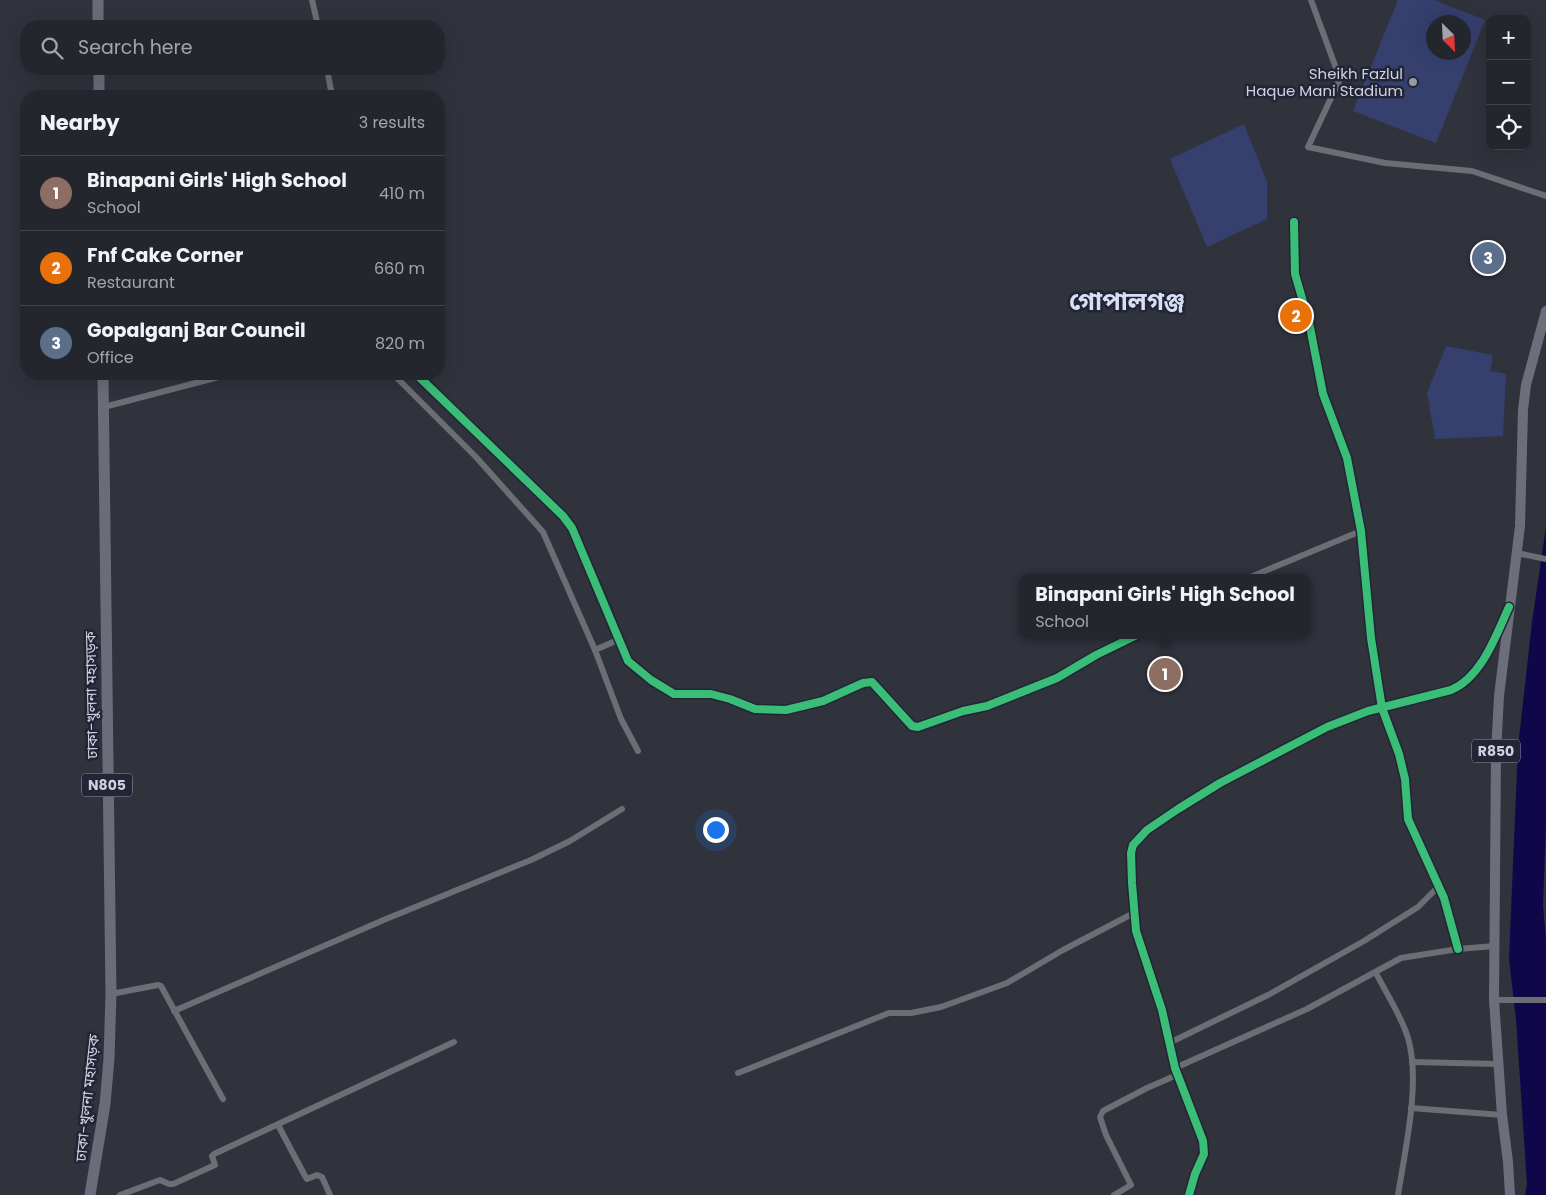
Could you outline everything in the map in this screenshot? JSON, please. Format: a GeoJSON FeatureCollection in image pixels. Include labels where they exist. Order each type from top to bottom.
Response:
{"type":"FeatureCollection","features":[{"type":"Feature","properties":{"kind":"highway"},"geometry":{"type":"LineString","coordinates":[[98,0],[98,20]]}},
{"type":"Feature","properties":{"kind":"highway"},"geometry":{"type":"LineString","coordinates":[[99,75],[99,90]]}},
{"type":"Feature","properties":{"kind":"highway","name":"ঢাকা-খুলনা মহাসড়ক"},"geometry":{"type":"LineString","coordinates":[[90,1195],[105,1104],[109,1059],[111,994],[103,380]]}},
{"type":"Feature","properties":{"kind":"main road","name":"R850"},"geometry":{"type":"LineString","coordinates":[[1510,1195],[1494,1000],[1496,753],[1499,696],[1517,553],[1521,503],[1523,410],[1526,385],[1543,332],[1546,310]]}},
{"type":"Feature","properties":{"kind":"street"},"geometry":{"type":"LineString","coordinates":[[312,0],[317,20]]}},
{"type":"Feature","properties":{"kind":"street"},"geometry":{"type":"LineString","coordinates":[[1311,0],[1340,79],[1308,147],[1385,163],[1472,171],[1546,196]]}},
{"type":"Feature","properties":{"kind":"street"},"geometry":{"type":"LineString","coordinates":[[328,75],[331,90]]}},
{"type":"Feature","properties":{"kind":"street"},"geometry":{"type":"LineString","coordinates":[[1294,222],[1295,274],[1309,322],[1323,394],[1347,458],[1361,531],[1371,638],[1382,708],[1399,754],[1405,779],[1408,819],[1444,898],[1458,950]]}},
{"type":"Feature","properties":{"kind":"street"},"geometry":{"type":"LineString","coordinates":[[104,407],[207,380]]}},
{"type":"Feature","properties":{"kind":"street"},"geometry":{"type":"LineString","coordinates":[[399,380],[476,457],[543,532],[597,649],[621,718],[638,751]]}},
{"type":"Feature","properties":{"kind":"street"},"geometry":{"type":"LineString","coordinates":[[422,380],[563,516],[572,528],[617,640],[628,661],[651,680],[674,694],[711,694],[730,698],[754,708],[786,710],[823,700],[863,683],[872,682],[912,726],[918,728],[963,711],[987,706],[1057,678],[1096,655],[1129,639]]}},
{"type":"Feature","properties":{"kind":"street"},"geometry":{"type":"LineString","coordinates":[[1258,574],[1361,531]]}},
{"type":"Feature","properties":{"kind":"street"},"geometry":{"type":"LineString","coordinates":[[1517,553],[1546,559]]}},
{"type":"Feature","properties":{"kind":"street"},"geometry":{"type":"LineString","coordinates":[[1189,1195],[1195,1174],[1204,1154],[1203,1141],[1177,1075],[1162,1010],[1136,931],[1131,853],[1133,845],[1148,830],[1220,783],[1326,727],[1368,711],[1460,686],[1471,676],[1483,660],[1510,607]]}},
{"type":"Feature","properties":{"kind":"street"},"geometry":{"type":"LineString","coordinates":[[597,649],[617,640]]}},
{"type":"Feature","properties":{"kind":"street"},"geometry":{"type":"LineString","coordinates":[[174,1012],[386,919],[531,860],[570,841],[622,809]]}},
{"type":"Feature","properties":{"kind":"street"},"geometry":{"type":"LineString","coordinates":[[1169,1042],[1270,994],[1364,941],[1418,907],[1438,887]]}},
{"type":"Feature","properties":{"kind":"street"},"geometry":{"type":"LineString","coordinates":[[738,1073],[889,1013],[911,1014],[940,1007],[1007,983],[1134,913]]}},
{"type":"Feature","properties":{"kind":"street"},"geometry":{"type":"LineString","coordinates":[[1175,1068],[1307,1009],[1401,958],[1494,946]]}},
{"type":"Feature","properties":{"kind":"street"},"geometry":{"type":"LineString","coordinates":[[1376,972],[1408,1038],[1412,1062],[1411,1108],[1398,1195]]}},
{"type":"Feature","properties":{"kind":"street"},"geometry":{"type":"LineString","coordinates":[[111,994],[158,985],[162,986],[174,1012],[223,1099]]}},
{"type":"Feature","properties":{"kind":"street"},"geometry":{"type":"LineString","coordinates":[[1494,1000],[1546,1000]]}},
{"type":"Feature","properties":{"kind":"street"},"geometry":{"type":"LineString","coordinates":[[120,1195],[160,1180],[173,1184],[215,1165],[212,1156],[214,1154],[454,1042]]}},
{"type":"Feature","properties":{"kind":"street"},"geometry":{"type":"LineString","coordinates":[[1412,1062],[1498,1064]]}},
{"type":"Feature","properties":{"kind":"street"},"geometry":{"type":"LineString","coordinates":[[1114,1195],[1131,1184],[1106,1135],[1100,1117],[1103,1111],[1177,1075]]}},
{"type":"Feature","properties":{"kind":"street"},"geometry":{"type":"LineString","coordinates":[[1411,1108],[1502,1115]]}},
{"type":"Feature","properties":{"kind":"street"},"geometry":{"type":"LineString","coordinates":[[278,1125],[307,1179],[317,1175],[322,1177],[330,1195]]}},
{"type":"Feature","properties":{"kind":"shaded area","name":"Sheikh Fazlul Haque Mani Stadium"},"geometry":{"type":"Polygon","coordinates":[[[1398,0],[1434,0],[1485,20],[1471,55],[1471,15],[1426,15],[1426,60],[1469,60],[1436,143],[1353,111],[1398,0]]]}},
{"type":"Feature","properties":{"kind":"shaded area"},"geometry":{"type":"Polygon","coordinates":[[[1244,124],[1267,182],[1267,219],[1207,247],[1170,159],[1244,124]]]}},
{"type":"Feature","properties":{"kind":"shaded area"},"geometry":{"type":"Polygon","coordinates":[[[1446,346],[1493,355],[1490,371],[1506,374],[1503,436],[1435,439],[1427,393],[1446,346]]]}},
{"type":"Feature","properties":{"kind":"shaded area"},"geometry":{"type":"Polygon","coordinates":[[[1546,527],[1546,825],[1543,905],[1546,940],[1546,1195],[1525,1195],[1527,1184],[1516,1019],[1509,959],[1518,747],[1532,622],[1546,527]]]}},
{"type":"Feature","properties":{"kind":"cycle path"},"geometry":{"type":"LineString","coordinates":[[1294,222],[1295,274],[1309,322],[1323,394],[1347,458],[1361,531],[1371,638],[1382,708],[1399,754],[1405,779],[1408,819],[1444,898],[1458,949]]}},
{"type":"Feature","properties":{"kind":"cycle path"},"geometry":{"type":"LineString","coordinates":[[422,380],[563,516],[572,528],[628,661],[651,680],[674,694],[711,694],[755,709],[786,710],[823,701],[863,683],[872,682],[912,726],[918,727],[963,711],[987,706],[1057,678],[1096,655],[1129,639]]}},
{"type":"Feature","properties":{"kind":"cycle path"},"geometry":{"type":"LineString","coordinates":[[1189,1195],[1195,1174],[1204,1154],[1203,1141],[1175,1068],[1162,1010],[1136,931],[1132,883],[1131,853],[1133,845],[1147,830],[1220,783],[1327,727],[1368,711],[1451,690],[1462,684],[1480,665],[1487,654],[1509,607]]}},
{"type":"Feature","properties":{"kind":"place","name":"Sheikh Fazlul Haque Mani Stadium"},"geometry":{"type":"Point","coordinates":[1413,82]}},
{"type":"Feature","properties":{"kind":"place","name":"Gopalganj Bar Council"},"geometry":{"type":"Point","coordinates":[1488,258]}},
{"type":"Feature","properties":{"kind":"place","name":"Fnf Cake Corner"},"geometry":{"type":"Point","coordinates":[1296,316]}},
{"type":"Feature","properties":{"kind":"place","name":"Binapani Girls' High School"},"geometry":{"type":"Point","coordinates":[1165,674]}},
{"type":"Feature","properties":{"kind":"district","name":"গোপালগঞ্জ"},"geometry":{"type":"Point","coordinates":[1127,301]}}]}
